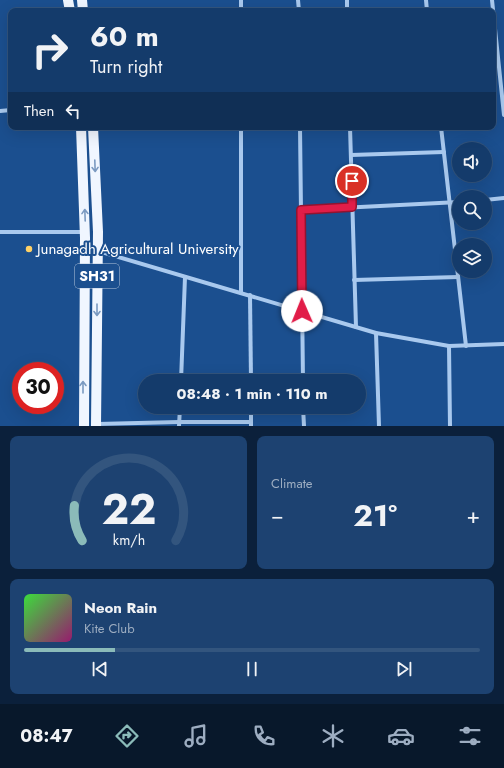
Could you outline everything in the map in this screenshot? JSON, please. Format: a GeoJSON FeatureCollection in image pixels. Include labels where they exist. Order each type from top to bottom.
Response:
{"type":"FeatureCollection","features":[{"type":"Feature","properties":{"kind":"main road"},"geometry":{"type":"LineString","coordinates":[[81,130],[85,232],[84,426]]}},
{"type":"Feature","properties":{"kind":"main road","name":"SH31"},"geometry":{"type":"LineString","coordinates":[[93,130],[98,232],[96,425]]}},
{"type":"Feature","properties":{"kind":"street"},"geometry":{"type":"LineString","coordinates":[[496,39],[504,115]]}},
{"type":"Feature","properties":{"kind":"street"},"geometry":{"type":"LineString","coordinates":[[241,130],[241,293]]}},
{"type":"Feature","properties":{"kind":"street"},"geometry":{"type":"LineString","coordinates":[[300,130],[303,374]]}},
{"type":"Feature","properties":{"kind":"street"},"geometry":{"type":"LineString","coordinates":[[350,130],[356,327]]}},
{"type":"Feature","properties":{"kind":"street"},"geometry":{"type":"LineString","coordinates":[[441,130],[453,238]]}},
{"type":"Feature","properties":{"kind":"street"},"geometry":{"type":"LineString","coordinates":[[351,155],[444,152]]}},
{"type":"Feature","properties":{"kind":"street"},"geometry":{"type":"LineString","coordinates":[[492,199],[504,198]]}},
{"type":"Feature","properties":{"kind":"street"},"geometry":{"type":"LineString","coordinates":[[301,210],[452,203]]}},
{"type":"Feature","properties":{"kind":"street"},"geometry":{"type":"LineString","coordinates":[[0,232],[85,232]]}},
{"type":"Feature","properties":{"kind":"street"},"geometry":{"type":"LineString","coordinates":[[97,251],[376,333],[449,346],[504,344]]}},
{"type":"Feature","properties":{"kind":"street"},"geometry":{"type":"LineString","coordinates":[[181,374],[185,277]]}},
{"type":"Feature","properties":{"kind":"street"},"geometry":{"type":"LineString","coordinates":[[354,280],[452,277]]}},
{"type":"Feature","properties":{"kind":"street"},"geometry":{"type":"LineString","coordinates":[[458,278],[466,346]]}},
{"type":"Feature","properties":{"kind":"street"},"geometry":{"type":"LineString","coordinates":[[250,295],[251,374]]}},
{"type":"Feature","properties":{"kind":"street"},"geometry":{"type":"LineString","coordinates":[[376,333],[379,426]]}},
{"type":"Feature","properties":{"kind":"street"},"geometry":{"type":"LineString","coordinates":[[449,346],[450,426]]}},
{"type":"Feature","properties":{"kind":"street"},"geometry":{"type":"LineString","coordinates":[[303,414],[304,426]]}},
{"type":"Feature","properties":{"kind":"street"},"geometry":{"type":"LineString","coordinates":[[96,425],[251,424]]}},
{"type":"Feature","properties":{"kind":"place","name":"Junagadh Agricultural University"},"geometry":{"type":"Point","coordinates":[29,249]}},
{"type":"Feature","properties":{"kind":"route"},"geometry":{"type":"LineString","coordinates":[[302,311],[301,210],[352,207],[352,181]]}}]}
